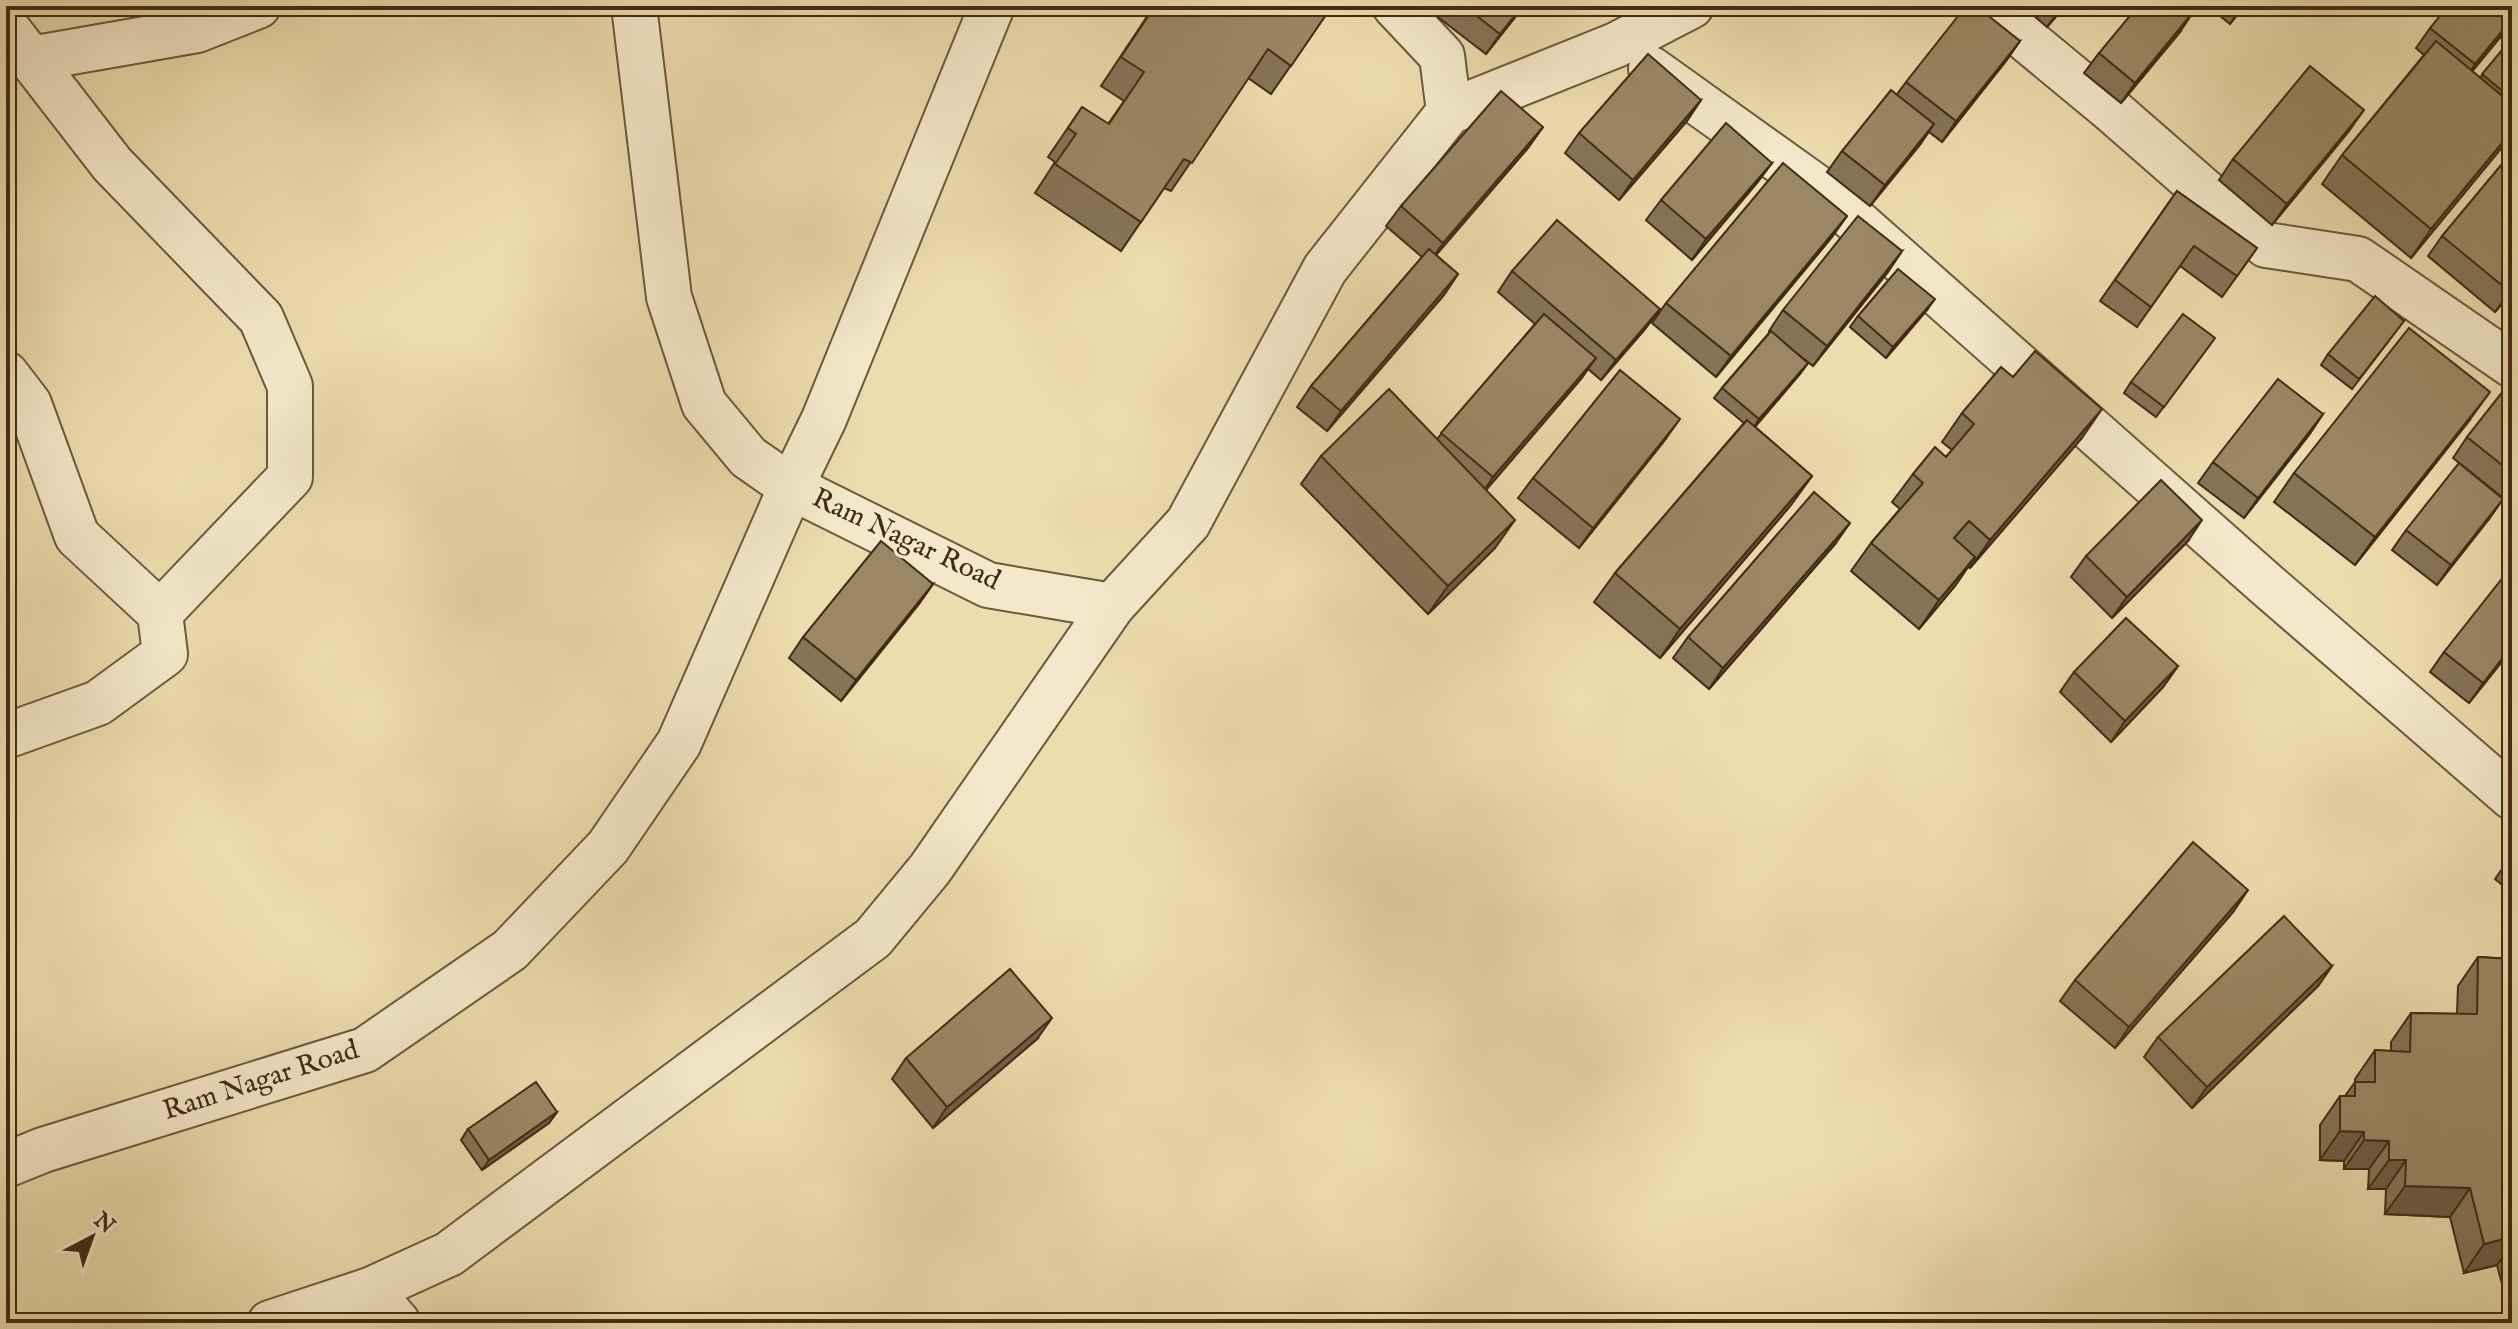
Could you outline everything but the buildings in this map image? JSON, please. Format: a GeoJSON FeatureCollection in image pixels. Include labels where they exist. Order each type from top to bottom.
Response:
{"type":"FeatureCollection","features":[{"type":"Feature","properties":{"kind":"street"},"geometry":{"type":"LineString","coordinates":[[19,43],[197,30],[258,6]]}},
{"type":"Feature","properties":{"kind":"street"},"geometry":{"type":"LineString","coordinates":[[634,6],[673,310],[704,404],[748,457],[791,487],[824,419],[992,6]]}},
{"type":"Feature","properties":{"kind":"street"},"geometry":{"type":"LineString","coordinates":[[1395,6],[1442,56],[1449,112]]}},
{"type":"Feature","properties":{"kind":"street"},"geometry":{"type":"LineString","coordinates":[[270,1323],[370,1290],[449,1254],[873,938],[930,869],[1112,606],[1188,523],[1325,269],[1449,112],[1616,45],[1691,6]]}},
{"type":"Feature","properties":{"kind":"street"},"geometry":{"type":"LineString","coordinates":[[1986,6],[2266,245],[2358,259],[2512,365]]}},
{"type":"Feature","properties":{"kind":"street"},"geometry":{"type":"LineString","coordinates":[[19,43],[112,164],[261,318],[290,386],[290,477],[160,613]]}},
{"type":"Feature","properties":{"kind":"street"},"geometry":{"type":"LineString","coordinates":[[1616,45],[1823,192],[2278,595],[2512,797]]}},
{"type":"Feature","properties":{"kind":"street"},"geometry":{"type":"LineString","coordinates":[[6,374],[29,404],[77,536],[160,613],[165,654],[98,703],[6,736]]}},
{"type":"Feature","properties":{"kind":"street","name":"Ram Nagar Road"},"geometry":{"type":"LineString","coordinates":[[6,1165],[73,1141],[365,1050],[510,950],[608,847],[679,743],[791,487],[988,585],[1112,606]]}},
{"type":"Feature","properties":{"kind":"street"},"geometry":{"type":"LineString","coordinates":[[370,1290],[398,1323]]}}]}
